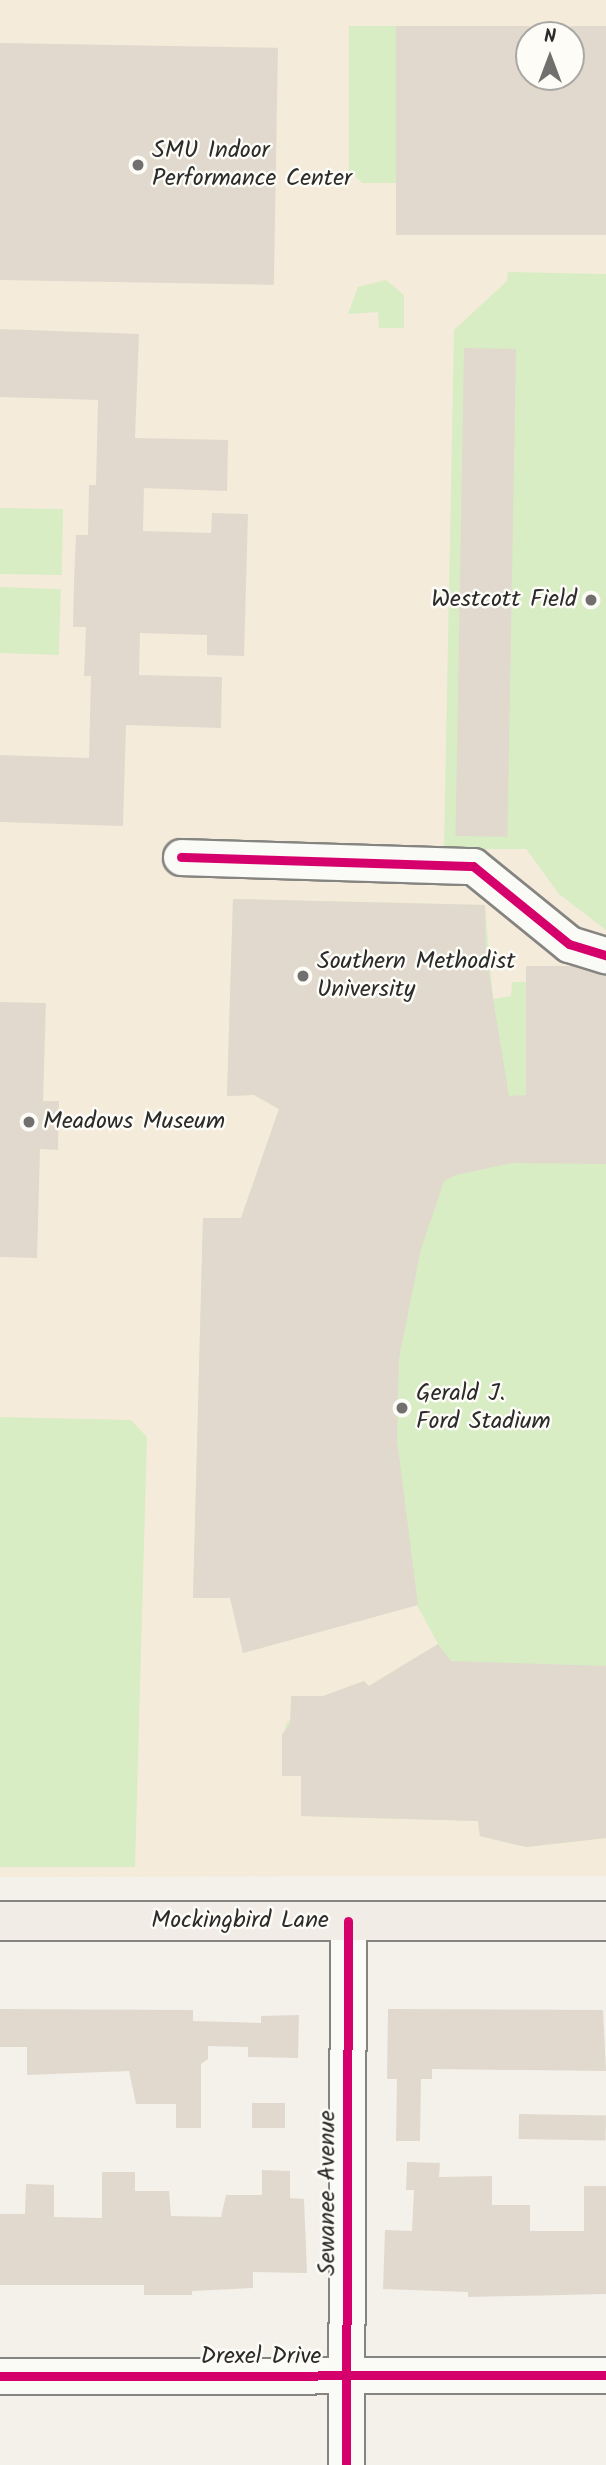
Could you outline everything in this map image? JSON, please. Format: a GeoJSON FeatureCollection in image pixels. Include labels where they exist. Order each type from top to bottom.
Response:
{"type":"FeatureCollection","features":[{"type":"Feature","properties":{"kind":"main road","name":"Mockingbird Lane"},"geometry":{"type":"LineString","coordinates":[[0,1921],[606,1921]]}},
{"type":"Feature","properties":{"kind":"street"},"geometry":{"type":"LineString","coordinates":[[181,857],[473,866],[569,944],[606,955]]}},
{"type":"Feature","properties":{"kind":"street","name":"Sewanee Avenue"},"geometry":{"type":"LineString","coordinates":[[346,2465],[348,1922]]}},
{"type":"Feature","properties":{"kind":"street","name":"Drexel Drive"},"geometry":{"type":"LineString","coordinates":[[0,2376],[606,2375]]}},
{"type":"Feature","properties":{"kind":"shaded area","name":"Southern Methodist University"},"geometry":{"type":"Polygon","coordinates":[[[0,0],[606,0],[606,1876],[0,1877],[0,0]]]}},
{"type":"Feature","properties":{"kind":"green space"},"geometry":{"type":"Polygon","coordinates":[[[349,26],[396,26],[396,183],[362,183],[349,170],[349,26]]]}},
{"type":"Feature","properties":{"kind":"green space"},"geometry":{"type":"Polygon","coordinates":[[[508,272],[606,274],[606,930],[559,894],[526,849],[444,849],[454,330],[507,281],[508,272]]]}},
{"type":"Feature","properties":{"kind":"green space"},"geometry":{"type":"Polygon","coordinates":[[[386,280],[404,295],[404,328],[379,328],[378,312],[348,314],[358,287],[386,280]]]}},
{"type":"Feature","properties":{"kind":"green space"},"geometry":{"type":"Polygon","coordinates":[[[0,508],[63,509],[62,575],[0,574],[0,508]]]}},
{"type":"Feature","properties":{"kind":"green space"},"geometry":{"type":"Polygon","coordinates":[[[0,587],[61,589],[59,655],[0,653],[0,587]]]}},
{"type":"Feature","properties":{"kind":"green space","name":"Gerald J. Ford Stadium"},"geometry":{"type":"Polygon","coordinates":[[[233,899],[485,905],[493,999],[511,996],[512,982],[529,982],[526,966],[606,966],[606,1838],[526,1847],[480,1836],[478,1821],[301,1816],[301,1776],[282,1776],[286,1724],[305,1703],[364,1681],[369,1686],[438,1644],[417,1605],[243,1653],[230,1598],[193,1598],[203,1218],[241,1218],[279,1109],[254,1095],[227,1096],[233,899]]]}},
{"type":"Feature","properties":{"kind":"green space"},"geometry":{"type":"Polygon","coordinates":[[[0,1417],[131,1420],[147,1437],[135,1867],[0,1867],[0,1417]]]}},
{"type":"Feature","properties":{"kind":"building"},"geometry":{"type":"Polygon","coordinates":[[[396,26],[515,26],[515,91],[585,91],[585,26],[606,26],[606,235],[396,235],[396,26]]]}},
{"type":"Feature","properties":{"kind":"building","name":"SMU Indoor Performance Center"},"geometry":{"type":"Polygon","coordinates":[[[0,43],[278,48],[274,285],[0,280],[0,43]]]}},
{"type":"Feature","properties":{"kind":"building"},"geometry":{"type":"Polygon","coordinates":[[[0,329],[139,334],[135,438],[228,440],[227,491],[144,488],[143,531],[211,533],[212,513],[248,514],[244,656],[207,655],[207,635],[140,633],[139,675],[222,677],[221,728],[126,725],[123,826],[0,822],[0,755],[89,758],[91,676],[84,676],[86,627],[73,627],[74,583],[76,535],[88,535],[89,485],[96,485],[98,400],[0,397],[0,329]]]}},
{"type":"Feature","properties":{"kind":"building"},"geometry":{"type":"Polygon","coordinates":[[[464,348],[516,349],[507,837],[455,836],[464,348]]]}},
{"type":"Feature","properties":{"kind":"building"},"geometry":{"type":"Polygon","coordinates":[[[233,899],[485,905],[486,955],[509,1096],[526,1095],[526,966],[573,966],[606,975],[606,1164],[512,1163],[456,1175],[444,1181],[421,1249],[399,1358],[397,1440],[418,1605],[243,1653],[230,1598],[193,1598],[203,1218],[241,1218],[279,1109],[254,1095],[227,1096],[233,899]]]}},
{"type":"Feature","properties":{"kind":"building","name":"Meadows Museum"},"geometry":{"type":"Polygon","coordinates":[[[0,1002],[46,1003],[43,1101],[59,1101],[58,1150],[40,1149],[37,1258],[0,1257],[0,1002]]]}},
{"type":"Feature","properties":{"kind":"building"},"geometry":{"type":"Polygon","coordinates":[[[438,1644],[451,1661],[606,1666],[606,1838],[526,1847],[480,1836],[478,1821],[301,1816],[301,1776],[282,1776],[282,1734],[290,1724],[291,1696],[323,1696],[364,1681],[369,1686],[438,1644]]]}},
{"type":"Feature","properties":{"kind":"building"},"geometry":{"type":"Polygon","coordinates":[[[0,2009],[193,2010],[193,2021],[261,2023],[261,2016],[299,2015],[298,2058],[248,2057],[248,2047],[208,2046],[208,2059],[201,2064],[201,2128],[176,2128],[176,2104],[136,2104],[129,2071],[27,2075],[27,2047],[0,2047],[0,2009]]]}},
{"type":"Feature","properties":{"kind":"building"},"geometry":{"type":"Polygon","coordinates":[[[388,2009],[603,2010],[606,2071],[432,2069],[432,2079],[421,2079],[420,2141],[396,2141],[397,2079],[387,2079],[388,2009]]]}},
{"type":"Feature","properties":{"kind":"building"},"geometry":{"type":"Polygon","coordinates":[[[252,2103],[285,2103],[285,2128],[252,2128],[252,2103]]]}},
{"type":"Feature","properties":{"kind":"building"},"geometry":{"type":"Polygon","coordinates":[[[519,2114],[606,2116],[606,2141],[519,2139],[519,2114]]]}},
{"type":"Feature","properties":{"kind":"building"},"geometry":{"type":"Polygon","coordinates":[[[407,2162],[440,2163],[439,2177],[492,2176],[492,2205],[530,2205],[530,2231],[584,2231],[584,2186],[606,2186],[606,2294],[468,2297],[468,2292],[383,2289],[385,2230],[412,2231],[414,2190],[406,2190],[407,2162]]]}},
{"type":"Feature","properties":{"kind":"building"},"geometry":{"type":"Polygon","coordinates":[[[262,2170],[290,2171],[290,2198],[304,2199],[307,2273],[253,2272],[253,2288],[192,2291],[192,2295],[144,2295],[144,2285],[0,2285],[0,2214],[25,2214],[26,2184],[54,2185],[54,2217],[102,2218],[102,2172],[135,2172],[135,2191],[169,2191],[171,2216],[221,2217],[226,2195],[262,2195],[262,2170]]]}},
{"type":"Feature","properties":{"kind":"cycle path"},"geometry":{"type":"LineString","coordinates":[[181,857],[473,866],[569,944],[606,955]]}},
{"type":"Feature","properties":{"kind":"cycle path"},"geometry":{"type":"LineString","coordinates":[[346,2465],[348,1921]]}},
{"type":"Feature","properties":{"kind":"cycle path"},"geometry":{"type":"LineString","coordinates":[[0,2376],[606,2375]]}},
{"type":"Feature","properties":{"kind":"place","name":"SMU Indoor Performance Center"},"geometry":{"type":"Point","coordinates":[138,165]}},
{"type":"Feature","properties":{"kind":"place","name":"Westcott Field"},"geometry":{"type":"Point","coordinates":[591,600]}},
{"type":"Feature","properties":{"kind":"place","name":"Southern Methodist University"},"geometry":{"type":"Point","coordinates":[303,976]}},
{"type":"Feature","properties":{"kind":"place","name":"Meadows Museum"},"geometry":{"type":"Point","coordinates":[29,1122]}},
{"type":"Feature","properties":{"kind":"place","name":"Gerald J. Ford Stadium"},"geometry":{"type":"Point","coordinates":[402,1408]}}]}
